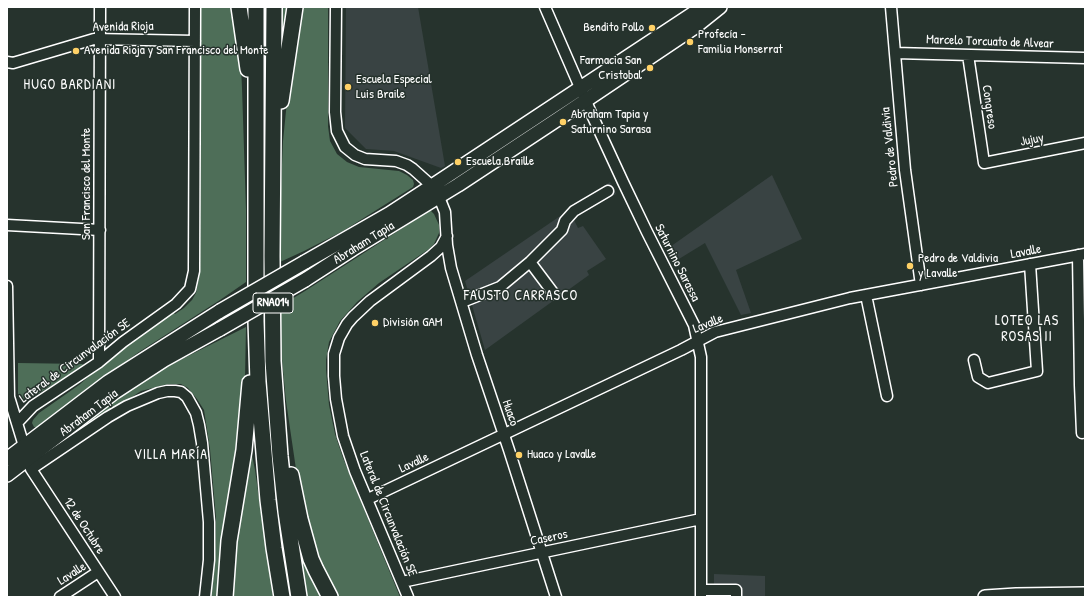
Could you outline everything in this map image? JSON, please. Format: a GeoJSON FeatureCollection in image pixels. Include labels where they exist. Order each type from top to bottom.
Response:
{"type":"FeatureCollection","features":[{"type":"Feature","properties":{"kind":"highway"},"geometry":{"type":"LineString","coordinates":[[239,7],[246,50],[256,139]]}},
{"type":"Feature","properties":{"kind":"highway","name":"RNA014"},"geometry":{"type":"LineString","coordinates":[[256,7],[256,321],[258,399],[264,469],[282,597]]}},
{"type":"Feature","properties":{"kind":"highway","name":"RNA014"},"geometry":{"type":"LineString","coordinates":[[274,7],[272,224],[274,361],[281,470],[299,597]]}},
{"type":"Feature","properties":{"kind":"highway"},"geometry":{"type":"LineString","coordinates":[[272,224],[281,103],[295,7]]}},
{"type":"Feature","properties":{"kind":"highway"},"geometry":{"type":"LineString","coordinates":[[225,592],[229,541],[244,450],[256,321]]}},
{"type":"Feature","properties":{"kind":"highway"},"geometry":{"type":"LineString","coordinates":[[274,361],[288,461],[300,519],[316,570],[330,597]]}},
{"type":"Feature","properties":{"kind":"main road","name":"Abraham Tapia"},"geometry":{"type":"LineString","coordinates":[[7,476],[30,464],[115,392],[141,375],[305,280],[353,249],[435,191],[583,94],[696,27],[720,7]]}},
{"type":"Feature","properties":{"kind":"main road","name":"Abraham Tapia"},"geometry":{"type":"LineString","coordinates":[[583,94],[697,9]]}},
{"type":"Feature","properties":{"kind":"main road","name":"Abraham Tapia"},"geometry":{"type":"LineString","coordinates":[[7,459],[108,382],[220,311],[389,214],[435,191]]}},
{"type":"Feature","properties":{"kind":"main road"},"geometry":{"type":"LineString","coordinates":[[985,597],[999,595],[1038,596],[1085,594]]}},
{"type":"Feature","properties":{"kind":"street","name":"San Francisco del Monte"},"geometry":{"type":"LineString","coordinates":[[99,362],[100,7]]}},
{"type":"Feature","properties":{"kind":"street","name":"Lateral de Circunvalación SE"},"geometry":{"type":"LineString","coordinates":[[30,464],[17,423],[33,406],[99,362],[123,342],[176,304],[188,293],[192,285],[194,272],[195,7]]}},
{"type":"Feature","properties":{"kind":"street"},"geometry":{"type":"LineString","coordinates":[[336,7],[335,125],[339,137],[345,146],[355,155],[365,158],[391,160],[413,169],[435,191],[445,212],[447,236]]}},
{"type":"Feature","properties":{"kind":"street","name":"Saturnino Sarassa"},"geometry":{"type":"LineString","coordinates":[[545,7],[646,232],[694,325],[702,357],[701,594]]}},
{"type":"Feature","properties":{"kind":"street","name":"Pedro de Valdivia"},"geometry":{"type":"LineString","coordinates":[[891,7],[905,170],[921,285]]}},
{"type":"Feature","properties":{"kind":"street"},"geometry":{"type":"LineString","coordinates":[[696,27],[697,9]]}},
{"type":"Feature","properties":{"kind":"street","name":"Avenida Rioja"},"geometry":{"type":"LineString","coordinates":[[7,62],[13,63],[94,39],[195,41]]}},
{"type":"Feature","properties":{"kind":"street","name":"Marcelo Torcuato de Alvear"},"geometry":{"type":"LineString","coordinates":[[895,53],[1085,58]]}},
{"type":"Feature","properties":{"kind":"street","name":"Congreso"},"geometry":{"type":"LineString","coordinates":[[968,55],[984,163]]}},
{"type":"Feature","properties":{"kind":"street","name":"Jujuy"},"geometry":{"type":"LineString","coordinates":[[984,163],[1085,143]]}},
{"type":"Feature","properties":{"kind":"street"},"geometry":{"type":"LineString","coordinates":[[462,302],[500,287],[530,262],[562,230],[565,221],[574,211],[608,191]]}},
{"type":"Feature","properties":{"kind":"street"},"geometry":{"type":"LineString","coordinates":[[7,225],[100,230]]}},
{"type":"Feature","properties":{"kind":"street","name":"Lateral de Circunvalación SE"},"geometry":{"type":"LineString","coordinates":[[408,597],[348,450],[339,417],[334,376],[334,354],[343,331],[353,317],[370,301],[431,256],[441,247],[447,236]]}},
{"type":"Feature","properties":{"kind":"street","name":"Huaco"},"geometry":{"type":"LineString","coordinates":[[447,236],[451,268],[477,355],[556,597]]}},
{"type":"Feature","properties":{"kind":"street"},"geometry":{"type":"LineString","coordinates":[[1082,255],[1082,433]]}},
{"type":"Feature","properties":{"kind":"street","name":"Lavalle"},"geometry":{"type":"LineString","coordinates":[[368,499],[504,435],[715,332],[866,295],[1082,255]]}},
{"type":"Feature","properties":{"kind":"street"},"geometry":{"type":"LineString","coordinates":[[530,262],[554,294]]}},
{"type":"Feature","properties":{"kind":"street"},"geometry":{"type":"LineString","coordinates":[[974,360],[978,377],[988,383],[1037,371],[1030,264]]}},
{"type":"Feature","properties":{"kind":"street"},"geometry":{"type":"LineString","coordinates":[[7,286],[9,398],[17,423]]}},
{"type":"Feature","properties":{"kind":"street"},"geometry":{"type":"LineString","coordinates":[[866,295],[887,396]]}},
{"type":"Feature","properties":{"kind":"street"},"geometry":{"type":"LineString","coordinates":[[30,464],[127,406],[148,396],[162,392],[181,392],[187,397],[200,424],[208,522],[208,560],[205,597]]}},
{"type":"Feature","properties":{"kind":"street","name":"12 de Octubre"},"geometry":{"type":"LineString","coordinates":[[30,464],[115,597]]}},
{"type":"Feature","properties":{"kind":"street","name":"Caseros"},"geometry":{"type":"LineString","coordinates":[[402,582],[701,519]]}},
{"type":"Feature","properties":{"kind":"street","name":"Lavalle"},"geometry":{"type":"LineString","coordinates":[[60,597],[98,572]]}},
{"type":"Feature","properties":{"kind":"street"},"geometry":{"type":"LineString","coordinates":[[701,594],[736,594]]}},
{"type":"Feature","properties":{"kind":"shaded area"},"geometry":{"type":"Polygon","coordinates":[[[346,7],[418,7],[445,166],[441,168],[394,151],[366,149],[345,128],[346,7]]]}},
{"type":"Feature","properties":{"kind":"shaded area"},"geometry":{"type":"Polygon","coordinates":[[[772,175],[802,239],[736,270],[751,313],[741,315],[705,243],[674,262],[667,249],[772,175]]]}},
{"type":"Feature","properties":{"kind":"shaded area"},"geometry":{"type":"Polygon","coordinates":[[[610,182],[616,194],[572,216],[578,228],[583,226],[606,259],[587,271],[589,275],[485,350],[465,281],[610,182]]]}},
{"type":"Feature","properties":{"kind":"shaded area"},"geometry":{"type":"Polygon","coordinates":[[[714,574],[765,576],[765,597],[714,597],[714,574]]]}},
{"type":"Feature","properties":{"kind":"green space"},"geometry":{"type":"Polygon","coordinates":[[[201,7],[233,7],[241,66],[246,210],[246,282],[139,352],[37,427],[34,427],[32,423],[33,420],[39,413],[79,385],[122,348],[173,312],[175,314],[184,308],[192,300],[196,293],[200,273],[201,7]]]}},
{"type":"Feature","properties":{"kind":"green space"},"geometry":{"type":"Polygon","coordinates":[[[282,7],[290,7],[283,44],[282,44],[282,7]]]}},
{"type":"Feature","properties":{"kind":"green space"},"geometry":{"type":"Polygon","coordinates":[[[300,7],[328,7],[328,126],[330,141],[337,154],[347,162],[359,167],[399,171],[413,180],[414,184],[413,187],[343,231],[280,262],[283,141],[288,91],[300,7]]]}},
{"type":"Feature","properties":{"kind":"green space"},"geometry":{"type":"Polygon","coordinates":[[[429,211],[434,214],[439,225],[439,233],[434,244],[379,283],[357,302],[340,321],[329,342],[326,370],[329,405],[335,434],[343,458],[400,597],[337,597],[316,554],[297,476],[286,401],[281,349],[280,306],[429,211]]]}},
{"type":"Feature","properties":{"kind":"green space"},"geometry":{"type":"Polygon","coordinates":[[[246,327],[245,378],[242,418],[218,597],[211,597],[215,560],[216,518],[210,449],[204,410],[188,388],[181,384],[168,384],[141,391],[45,454],[97,414],[166,367],[246,327]]]}},
{"type":"Feature","properties":{"kind":"green space"},"geometry":{"type":"Polygon","coordinates":[[[18,363],[83,364],[80,369],[24,402],[18,397],[18,363]]]}},
{"type":"Feature","properties":{"kind":"green space"},"geometry":{"type":"Polygon","coordinates":[[[251,450],[273,597],[231,597],[233,559],[251,450]]]}},
{"type":"Feature","properties":{"kind":"green space"},"geometry":{"type":"Polygon","coordinates":[[[297,532],[325,597],[307,597],[297,532]]]}},
{"type":"Feature","properties":{"kind":"place","name":"Bendito Pollo"},"geometry":{"type":"Point","coordinates":[652,28]}},
{"type":"Feature","properties":{"kind":"place","name":"Profecía - Familia Monserrat"},"geometry":{"type":"Point","coordinates":[690,42]}},
{"type":"Feature","properties":{"kind":"place","name":"Avenida Rioja y San Francisco del Monte"},"geometry":{"type":"Point","coordinates":[76,51]}},
{"type":"Feature","properties":{"kind":"place","name":"Farmacia San Cristobal"},"geometry":{"type":"Point","coordinates":[650,68]}},
{"type":"Feature","properties":{"kind":"place","name":"Escuela Especial Luis Braile"},"geometry":{"type":"Point","coordinates":[348,87]}},
{"type":"Feature","properties":{"kind":"place","name":"Abraham Tapia y Saturnino Sarasa"},"geometry":{"type":"Point","coordinates":[563,122]}},
{"type":"Feature","properties":{"kind":"place","name":"Escuela Braille"},"geometry":{"type":"Point","coordinates":[458,162]}},
{"type":"Feature","properties":{"kind":"place","name":"Pedro de Valdivia y Lavalle"},"geometry":{"type":"Point","coordinates":[910,266]}},
{"type":"Feature","properties":{"kind":"place","name":"División GAM"},"geometry":{"type":"Point","coordinates":[375,323]}},
{"type":"Feature","properties":{"kind":"place","name":"Huaco y Lavalle"},"geometry":{"type":"Point","coordinates":[519,455]}},
{"type":"Feature","properties":{"kind":"district","name":"HUGO BARDIANI"},"geometry":{"type":"Point","coordinates":[70,85]}},
{"type":"Feature","properties":{"kind":"district","name":"FAUSTO CARRASCO"},"geometry":{"type":"Point","coordinates":[521,296]}},
{"type":"Feature","properties":{"kind":"district","name":"LOTEO LAS ROSAS II"},"geometry":{"type":"Point","coordinates":[1027,330]}},
{"type":"Feature","properties":{"kind":"district","name":"VILLA MARÍA"},"geometry":{"type":"Point","coordinates":[171,455]}}]}
